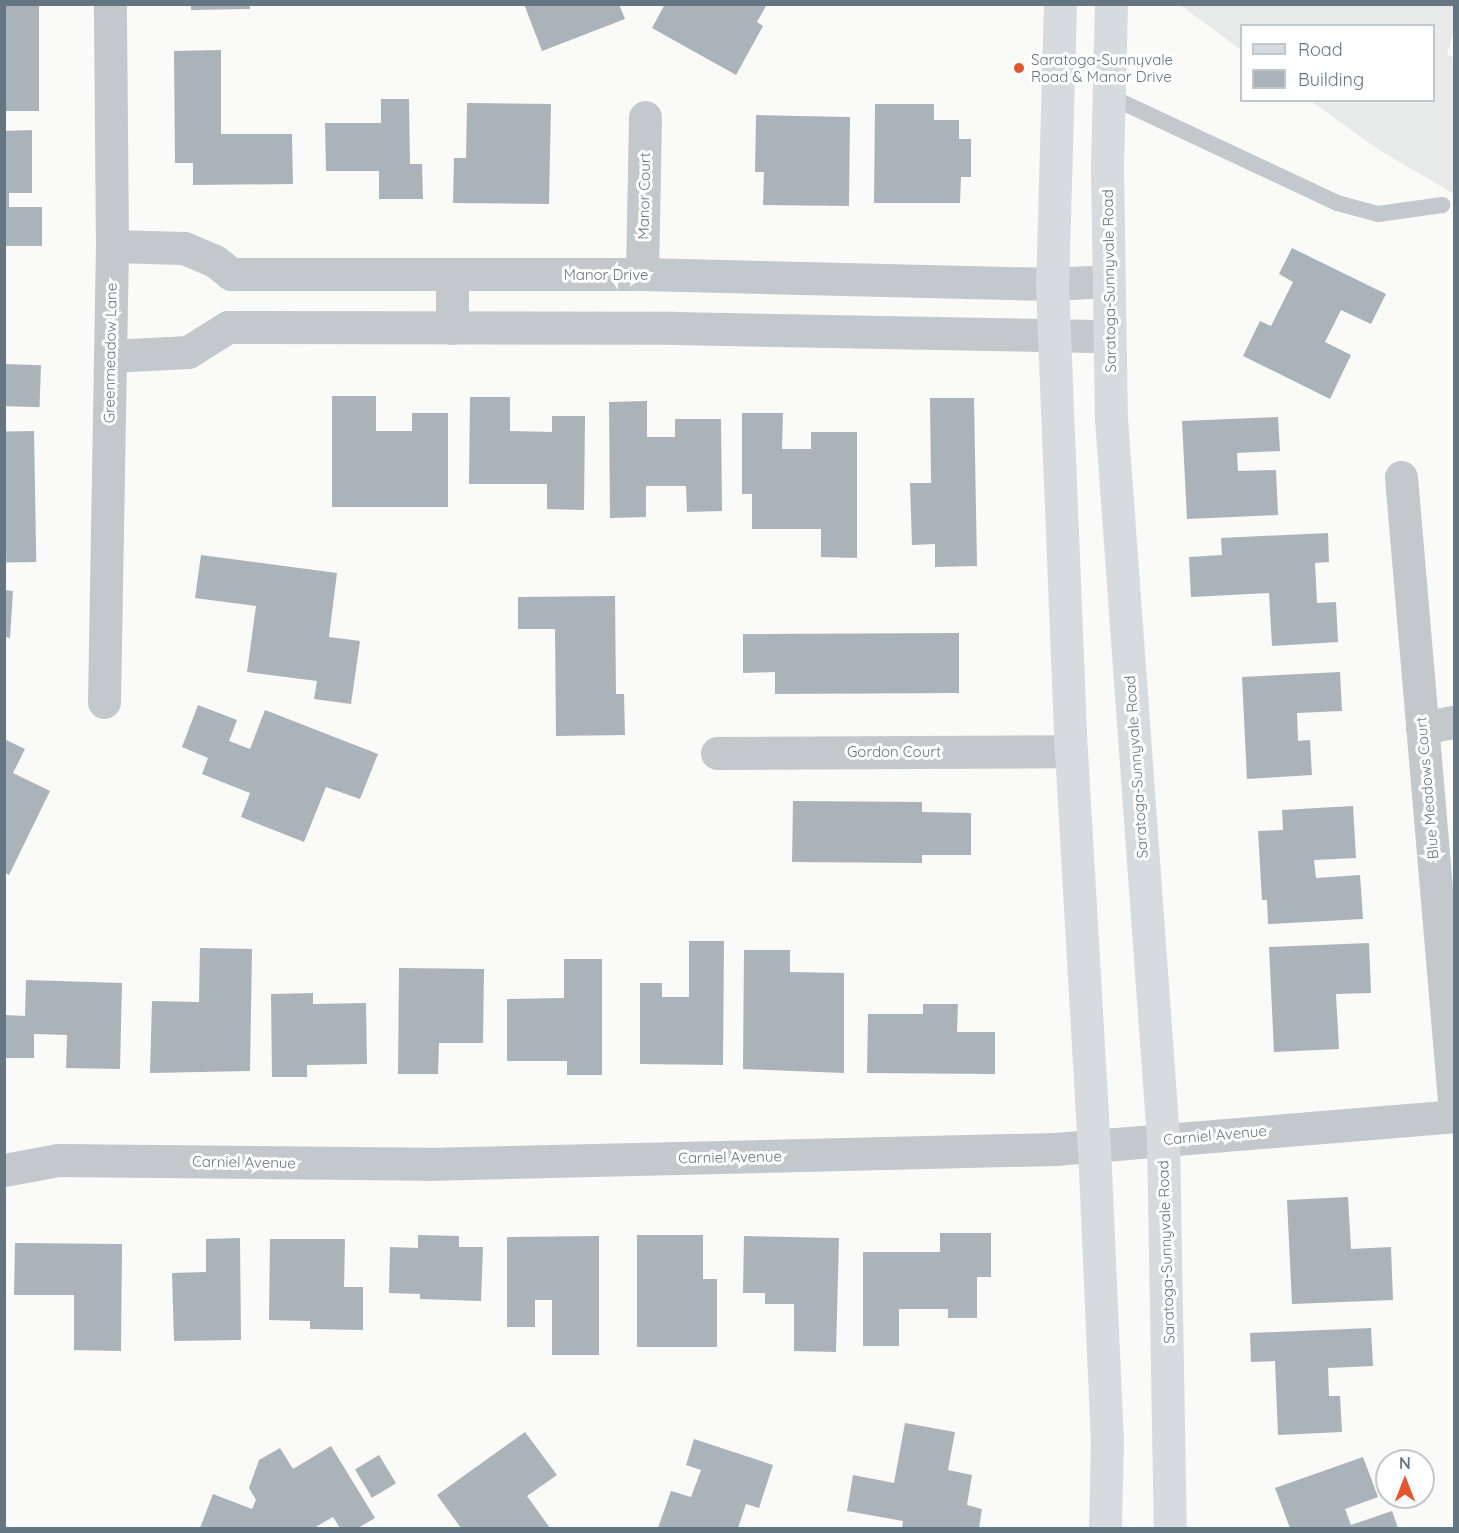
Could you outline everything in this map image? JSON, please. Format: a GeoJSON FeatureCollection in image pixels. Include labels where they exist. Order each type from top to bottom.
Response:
{"type":"FeatureCollection","features":[{"type":"Feature","properties":{"kind":"main road"},"geometry":{"type":"LineString","coordinates":[[1060,4],[1052,284],[1071,751],[1094,1146],[1107,1438],[1105,1528]]}},
{"type":"Feature","properties":{"kind":"main road","name":"Saratoga-Sunnyvale Road"},"geometry":{"type":"LineString","coordinates":[[1111,4],[1108,96],[1111,418],[1163,1139],[1170,1528]]}},
{"type":"Feature","properties":{"kind":"street","name":"Greenmeadow Lane"},"geometry":{"type":"LineString","coordinates":[[104,702],[112,246],[110,4]]}},
{"type":"Feature","properties":{"kind":"street","name":"Manor Court"},"geometry":{"type":"LineString","coordinates":[[642,274],[645,117]]}},
{"type":"Feature","properties":{"kind":"street"},"geometry":{"type":"LineString","coordinates":[[112,246],[184,248],[215,261],[231,274],[228,327]]}},
{"type":"Feature","properties":{"kind":"street","name":"Manor Drive"},"geometry":{"type":"LineString","coordinates":[[231,274],[642,274],[1052,284],[1108,281]]}},
{"type":"Feature","properties":{"kind":"street"},"geometry":{"type":"LineString","coordinates":[[452,274],[452,327]]}},
{"type":"Feature","properties":{"kind":"street"},"geometry":{"type":"LineString","coordinates":[[741,277],[741,329]]}},
{"type":"Feature","properties":{"kind":"street"},"geometry":{"type":"LineString","coordinates":[[110,356],[188,352],[228,327],[741,329],[1109,336]]}},
{"type":"Feature","properties":{"kind":"street","name":"Blue Meadows Court"},"geometry":{"type":"LineString","coordinates":[[1401,477],[1455,1100]]}},
{"type":"Feature","properties":{"kind":"street"},"geometry":{"type":"LineString","coordinates":[[1422,728],[1455,722]]}},
{"type":"Feature","properties":{"kind":"street","name":"Gordon Court"},"geometry":{"type":"LineString","coordinates":[[717,753],[1071,751]]}},
{"type":"Feature","properties":{"kind":"street","name":"Carniel Avenue"},"geometry":{"type":"LineString","coordinates":[[4,1170],[58,1160],[438,1163],[1094,1146],[1455,1116]]}},
{"type":"Feature","properties":{"kind":"lane"},"geometry":{"type":"LineString","coordinates":[[1108,96],[1337,204],[1378,214],[1442,205]]}},
{"type":"Feature","properties":{"kind":"shaded area"},"geometry":{"type":"Polygon","coordinates":[[[1180,5],[1454,5],[1454,31],[1447,54],[1454,58],[1454,194],[1379,150],[1312,102],[1435,102],[1435,24],[1240,24],[1240,49],[1180,5]]]}},
{"type":"Feature","properties":{"kind":"building"},"geometry":{"type":"Polygon","coordinates":[[[4,4],[39,4],[39,111],[4,111],[4,4]]]}},
{"type":"Feature","properties":{"kind":"building"},"geometry":{"type":"Polygon","coordinates":[[[191,4],[250,4],[250,9],[191,10],[191,4]]]}},
{"type":"Feature","properties":{"kind":"building"},"geometry":{"type":"Polygon","coordinates":[[[524,4],[619,4],[625,19],[542,51],[524,4]]]}},
{"type":"Feature","properties":{"kind":"building"},"geometry":{"type":"Polygon","coordinates":[[[665,4],[767,4],[757,22],[763,26],[736,75],[652,28],[665,4]]]}},
{"type":"Feature","properties":{"kind":"building"},"geometry":{"type":"Polygon","coordinates":[[[221,50],[221,134],[292,134],[293,184],[193,185],[193,163],[175,163],[174,51],[221,50]]]}},
{"type":"Feature","properties":{"kind":"building"},"geometry":{"type":"Polygon","coordinates":[[[381,99],[409,99],[410,164],[422,164],[423,199],[379,199],[379,171],[326,171],[325,123],[381,123],[381,99]]]}},
{"type":"Feature","properties":{"kind":"building"},"geometry":{"type":"Polygon","coordinates":[[[467,103],[551,104],[549,204],[453,203],[454,158],[466,158],[467,103]]]}},
{"type":"Feature","properties":{"kind":"building"},"geometry":{"type":"Polygon","coordinates":[[[875,104],[934,104],[934,120],[959,120],[959,139],[971,139],[971,177],[961,177],[960,203],[874,203],[875,104]]]}},
{"type":"Feature","properties":{"kind":"building"},"geometry":{"type":"Polygon","coordinates":[[[756,115],[850,117],[849,206],[763,205],[764,172],[755,172],[756,115]]]}},
{"type":"Feature","properties":{"kind":"building"},"geometry":{"type":"Polygon","coordinates":[[[32,130],[32,193],[9,193],[9,207],[42,207],[42,246],[4,246],[4,131],[32,130]]]}},
{"type":"Feature","properties":{"kind":"building"},"geometry":{"type":"Polygon","coordinates":[[[1292,248],[1386,294],[1371,324],[1341,310],[1325,342],[1351,355],[1330,399],[1243,356],[1260,321],[1271,326],[1293,282],[1279,274],[1292,248]]]}},
{"type":"Feature","properties":{"kind":"building"},"geometry":{"type":"Polygon","coordinates":[[[4,364],[41,365],[40,407],[4,406],[4,364]]]}},
{"type":"Feature","properties":{"kind":"building"},"geometry":{"type":"Polygon","coordinates":[[[332,396],[376,396],[376,431],[412,431],[412,413],[448,413],[448,507],[332,507],[332,396]]]}},
{"type":"Feature","properties":{"kind":"building"},"geometry":{"type":"Polygon","coordinates":[[[470,397],[510,397],[510,431],[552,432],[552,416],[585,416],[584,510],[547,509],[547,484],[469,484],[470,397]]]}},
{"type":"Feature","properties":{"kind":"building"},"geometry":{"type":"Polygon","coordinates":[[[930,398],[974,398],[977,566],[935,567],[935,544],[912,545],[910,483],[931,483],[930,398]]]}},
{"type":"Feature","properties":{"kind":"building"},"geometry":{"type":"Polygon","coordinates":[[[647,401],[647,437],[675,437],[675,419],[721,419],[722,511],[687,512],[686,486],[646,486],[646,517],[610,518],[609,402],[647,401]]]}},
{"type":"Feature","properties":{"kind":"building"},"geometry":{"type":"Polygon","coordinates":[[[742,413],[783,413],[782,449],[811,449],[811,432],[857,432],[857,558],[821,557],[821,529],[752,529],[752,494],[742,494],[742,413]]]}},
{"type":"Feature","properties":{"kind":"building"},"geometry":{"type":"Polygon","coordinates":[[[1278,417],[1280,451],[1237,453],[1238,471],[1276,470],[1278,515],[1187,519],[1182,421],[1278,417]]]}},
{"type":"Feature","properties":{"kind":"building"},"geometry":{"type":"Polygon","coordinates":[[[34,431],[36,562],[6,563],[4,432],[34,431]]]}},
{"type":"Feature","properties":{"kind":"building"},"geometry":{"type":"Polygon","coordinates":[[[1328,533],[1329,562],[1315,563],[1317,603],[1336,602],[1338,642],[1272,646],[1269,593],[1191,597],[1189,557],[1222,555],[1221,538],[1328,533]]]}},
{"type":"Feature","properties":{"kind":"building"},"geometry":{"type":"Polygon","coordinates":[[[201,555],[337,573],[329,637],[360,641],[351,704],[314,699],[317,681],[247,672],[256,606],[195,598],[201,555]]]}},
{"type":"Feature","properties":{"kind":"building"},"geometry":{"type":"Polygon","coordinates":[[[4,590],[13,591],[10,638],[4,637],[4,590]]]}},
{"type":"Feature","properties":{"kind":"building"},"geometry":{"type":"Polygon","coordinates":[[[615,596],[616,694],[624,694],[625,735],[556,736],[555,629],[518,629],[518,597],[615,596]]]}},
{"type":"Feature","properties":{"kind":"building"},"geometry":{"type":"Polygon","coordinates":[[[959,633],[959,693],[775,694],[775,672],[743,673],[743,634],[959,633]]]}},
{"type":"Feature","properties":{"kind":"building"},"geometry":{"type":"Polygon","coordinates":[[[1340,672],[1342,711],[1297,713],[1298,741],[1310,740],[1312,775],[1247,779],[1242,677],[1340,672]]]}},
{"type":"Feature","properties":{"kind":"building"},"geometry":{"type":"Polygon","coordinates":[[[198,705],[237,720],[229,741],[250,749],[265,710],[378,754],[360,799],[326,787],[304,842],[241,817],[250,793],[202,774],[208,758],[182,747],[198,705]]]}},
{"type":"Feature","properties":{"kind":"building"},"geometry":{"type":"Polygon","coordinates":[[[4,739],[25,749],[13,773],[50,791],[9,875],[4,872],[4,739]]]}},
{"type":"Feature","properties":{"kind":"building"},"geometry":{"type":"Polygon","coordinates":[[[793,801],[922,802],[922,812],[971,813],[971,855],[922,855],[922,863],[792,862],[793,801]]]}},
{"type":"Feature","properties":{"kind":"building"},"geometry":{"type":"Polygon","coordinates":[[[1353,806],[1356,858],[1314,860],[1316,878],[1360,875],[1363,919],[1268,924],[1267,900],[1262,900],[1258,831],[1283,830],[1282,810],[1353,806]]]}},
{"type":"Feature","properties":{"kind":"building"},"geometry":{"type":"Polygon","coordinates":[[[689,941],[724,941],[723,1065],[640,1064],[640,983],[662,983],[662,997],[689,997],[689,941]]]}},
{"type":"Feature","properties":{"kind":"building"},"geometry":{"type":"Polygon","coordinates":[[[1369,943],[1371,993],[1336,994],[1339,1049],[1274,1052],[1269,947],[1369,943]]]}},
{"type":"Feature","properties":{"kind":"building"},"geometry":{"type":"Polygon","coordinates":[[[200,948],[252,949],[250,1071],[150,1073],[152,1001],[199,1002],[200,948]]]}},
{"type":"Feature","properties":{"kind":"building"},"geometry":{"type":"Polygon","coordinates":[[[744,950],[790,950],[790,972],[844,973],[844,1073],[743,1069],[744,950]]]}},
{"type":"Feature","properties":{"kind":"building"},"geometry":{"type":"Polygon","coordinates":[[[564,959],[602,959],[602,1075],[567,1075],[567,1061],[507,1061],[507,999],[564,998],[564,959]]]}},
{"type":"Feature","properties":{"kind":"building"},"geometry":{"type":"Polygon","coordinates":[[[399,968],[484,969],[483,1043],[439,1043],[438,1074],[398,1074],[399,968]]]}},
{"type":"Feature","properties":{"kind":"building"},"geometry":{"type":"Polygon","coordinates":[[[26,980],[122,983],[120,1069],[66,1068],[67,1035],[34,1034],[34,1058],[5,1058],[5,1015],[25,1016],[26,980]]]}},
{"type":"Feature","properties":{"kind":"building"},"geometry":{"type":"Polygon","coordinates":[[[313,993],[313,1004],[366,1003],[367,1064],[307,1065],[307,1077],[272,1077],[271,994],[313,993]]]}},
{"type":"Feature","properties":{"kind":"building"},"geometry":{"type":"Polygon","coordinates":[[[923,1004],[958,1004],[957,1032],[995,1032],[995,1074],[867,1073],[868,1014],[923,1014],[923,1004]]]}},
{"type":"Feature","properties":{"kind":"building"},"geometry":{"type":"Polygon","coordinates":[[[1348,1197],[1351,1249],[1391,1247],[1393,1300],[1292,1304],[1287,1200],[1348,1197]]]}},
{"type":"Feature","properties":{"kind":"building"},"geometry":{"type":"Polygon","coordinates":[[[940,1233],[991,1233],[991,1277],[977,1277],[977,1318],[948,1318],[948,1309],[899,1309],[899,1346],[863,1346],[863,1252],[940,1252],[940,1233]]]}},
{"type":"Feature","properties":{"kind":"building"},"geometry":{"type":"Polygon","coordinates":[[[418,1235],[459,1236],[459,1247],[483,1247],[481,1301],[420,1299],[420,1294],[389,1293],[390,1247],[418,1248],[418,1235]]]}},
{"type":"Feature","properties":{"kind":"building"},"geometry":{"type":"Polygon","coordinates":[[[637,1235],[703,1235],[703,1279],[717,1279],[717,1347],[637,1347],[637,1235]]]}},
{"type":"Feature","properties":{"kind":"building"},"geometry":{"type":"Polygon","coordinates":[[[599,1236],[599,1355],[552,1355],[552,1300],[535,1300],[535,1327],[507,1327],[507,1237],[599,1236]]]}},
{"type":"Feature","properties":{"kind":"building"},"geometry":{"type":"Polygon","coordinates":[[[744,1236],[839,1238],[836,1352],[794,1351],[794,1304],[765,1304],[765,1293],[743,1293],[744,1236]]]}},
{"type":"Feature","properties":{"kind":"building"},"geometry":{"type":"Polygon","coordinates":[[[240,1238],[241,1340],[174,1341],[172,1273],[206,1272],[206,1239],[240,1238]]]}},
{"type":"Feature","properties":{"kind":"building"},"geometry":{"type":"Polygon","coordinates":[[[270,1239],[345,1239],[344,1287],[363,1287],[363,1330],[310,1329],[310,1321],[269,1320],[270,1239]]]}},
{"type":"Feature","properties":{"kind":"building"},"geometry":{"type":"Polygon","coordinates":[[[15,1243],[122,1244],[121,1351],[74,1350],[74,1295],[14,1295],[15,1243]]]}},
{"type":"Feature","properties":{"kind":"building"},"geometry":{"type":"Polygon","coordinates":[[[1371,1328],[1373,1366],[1328,1368],[1329,1396],[1340,1396],[1342,1432],[1278,1435],[1275,1361],[1251,1362],[1250,1333],[1371,1328]]]}},
{"type":"Feature","properties":{"kind":"building"},"geometry":{"type":"Polygon","coordinates":[[[905,1423],[955,1432],[948,1470],[972,1475],[967,1505],[982,1509],[979,1528],[902,1528],[903,1521],[847,1511],[853,1475],[894,1483],[905,1423]]]}},
{"type":"Feature","properties":{"kind":"building"},"geometry":{"type":"Polygon","coordinates":[[[525,1432],[557,1475],[527,1496],[550,1528],[461,1528],[437,1495],[525,1432]]]}},
{"type":"Feature","properties":{"kind":"building"},"geometry":{"type":"Polygon","coordinates":[[[694,1439],[773,1465],[759,1508],[746,1504],[738,1528],[658,1528],[671,1491],[691,1497],[701,1470],[686,1465],[694,1439]]]}},
{"type":"Feature","properties":{"kind":"building"},"geometry":{"type":"Polygon","coordinates":[[[331,1446],[375,1518],[358,1528],[340,1528],[333,1517],[314,1528],[200,1528],[213,1494],[252,1509],[256,1500],[249,1488],[259,1460],[280,1448],[293,1469],[331,1446]]]}},
{"type":"Feature","properties":{"kind":"building"},"geometry":{"type":"Polygon","coordinates":[[[379,1455],[396,1483],[372,1498],[355,1469],[379,1455]]]}},
{"type":"Feature","properties":{"kind":"building"},"geometry":{"type":"Polygon","coordinates":[[[1363,1457],[1375,1489],[1375,1498],[1345,1509],[1351,1525],[1392,1511],[1398,1528],[1290,1528],[1275,1488],[1363,1457]]]}},
{"type":"Feature","properties":{"kind":"place","name":"Saratoga-Sunnyvale Road & Manor Drive"},"geometry":{"type":"Point","coordinates":[1019,68]}}]}
